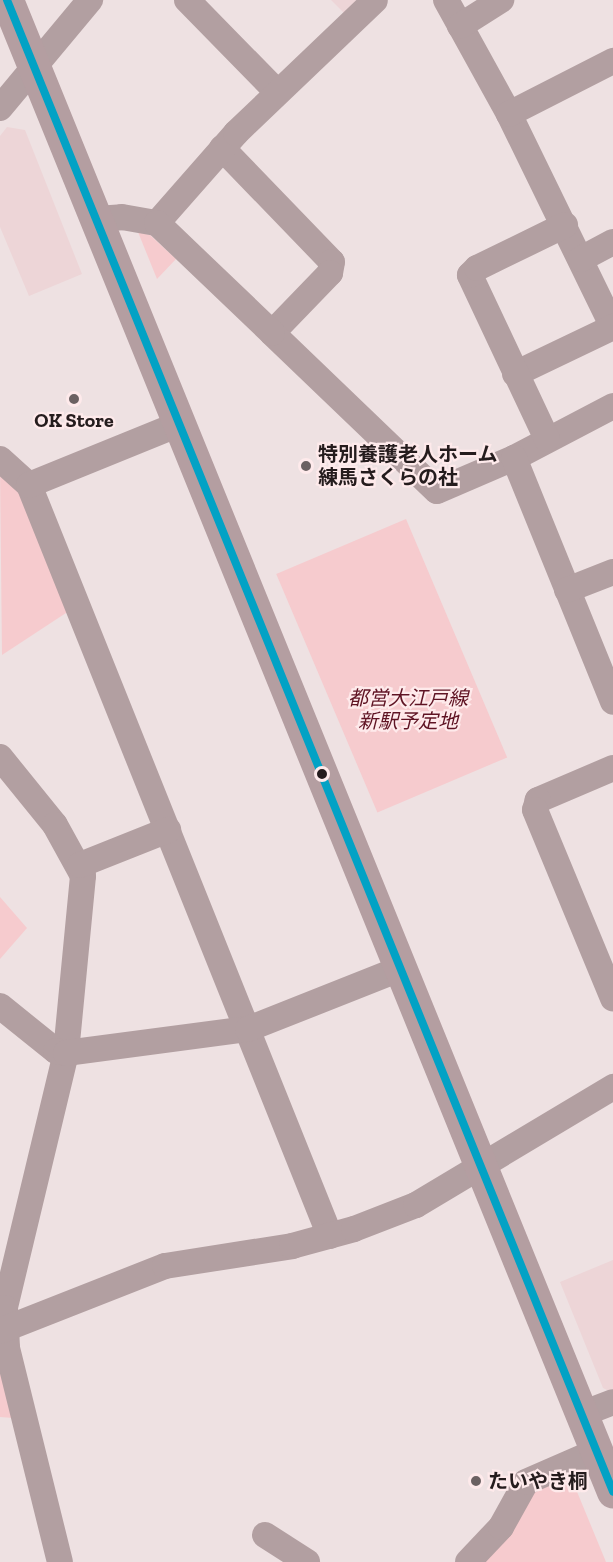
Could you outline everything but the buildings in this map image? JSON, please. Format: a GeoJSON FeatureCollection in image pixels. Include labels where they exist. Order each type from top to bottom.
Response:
{"type":"FeatureCollection","features":[{"type":"Feature","properties":{"kind":"main road"},"geometry":{"type":"LineString","coordinates":[[7,0],[613,1492]]}},
{"type":"Feature","properties":{"kind":"street"},"geometry":{"type":"LineString","coordinates":[[0,108],[34,63],[90,0]]}},
{"type":"Feature","properties":{"kind":"street"},"geometry":{"type":"LineString","coordinates":[[186,0],[277,92]]}},
{"type":"Feature","properties":{"kind":"street"},"geometry":{"type":"LineString","coordinates":[[157,223],[222,148],[277,92],[375,0]]}},
{"type":"Feature","properties":{"kind":"street"},"geometry":{"type":"LineString","coordinates":[[446,0],[509,114],[613,327],[515,374]]}},
{"type":"Feature","properties":{"kind":"street"},"geometry":{"type":"LineString","coordinates":[[460,26],[501,0]]}},
{"type":"Feature","properties":{"kind":"street"},"geometry":{"type":"LineString","coordinates":[[509,114],[613,61]]}},
{"type":"Feature","properties":{"kind":"street"},"geometry":{"type":"LineString","coordinates":[[222,148],[332,262],[330,273],[272,333]]}},
{"type":"Feature","properties":{"kind":"street"},"geometry":{"type":"LineString","coordinates":[[96,219],[122,217],[157,223],[437,491],[513,458],[613,406]]}},
{"type":"Feature","properties":{"kind":"street"},"geometry":{"type":"LineString","coordinates":[[547,439],[470,275],[477,268],[565,225]]}},
{"type":"Feature","properties":{"kind":"street"},"geometry":{"type":"LineString","coordinates":[[581,259],[613,242]]}},
{"type":"Feature","properties":{"kind":"street"},"geometry":{"type":"LineString","coordinates":[[29,485],[179,424]]}},
{"type":"Feature","properties":{"kind":"street"},"geometry":{"type":"LineString","coordinates":[[513,458],[613,702]]}},
{"type":"Feature","properties":{"kind":"street"},"geometry":{"type":"LineString","coordinates":[[0,459],[29,485],[330,1236]]}},
{"type":"Feature","properties":{"kind":"street"},"geometry":{"type":"LineString","coordinates":[[567,590],[613,572]]}},
{"type":"Feature","properties":{"kind":"street"},"geometry":{"type":"LineString","coordinates":[[0,757],[55,825],[80,866],[83,876],[66,1053],[30,1188],[2,1331],[60,1562]]}},
{"type":"Feature","properties":{"kind":"street"},"geometry":{"type":"LineString","coordinates":[[613,768],[538,800],[535,810],[605,955],[613,998]]}},
{"type":"Feature","properties":{"kind":"street"},"geometry":{"type":"LineString","coordinates":[[80,866],[168,830]]}},
{"type":"Feature","properties":{"kind":"street"},"geometry":{"type":"LineString","coordinates":[[0,1006],[56,1051],[66,1053],[248,1029],[402,968]]}},
{"type":"Feature","properties":{"kind":"street"},"geometry":{"type":"LineString","coordinates":[[2,1331],[165,1266],[292,1246],[330,1236],[416,1205],[613,1087]]}},
{"type":"Feature","properties":{"kind":"street"},"geometry":{"type":"LineString","coordinates":[[582,1414],[613,1402]]}},
{"type":"Feature","properties":{"kind":"street"},"geometry":{"type":"LineString","coordinates":[[468,1562],[501,1527],[526,1482],[597,1452]]}},
{"type":"Feature","properties":{"kind":"street"},"geometry":{"type":"LineString","coordinates":[[265,1535],[307,1562]]}},
{"type":"Feature","properties":{"kind":"shaded area"},"geometry":{"type":"Polygon","coordinates":[[[331,0],[366,0],[348,17],[331,0]]]}},
{"type":"Feature","properties":{"kind":"shaded area"},"geometry":{"type":"Polygon","coordinates":[[[7,127],[25,130],[82,274],[29,296],[0,227],[0,136],[7,127]]]}},
{"type":"Feature","properties":{"kind":"shaded area"},"geometry":{"type":"Polygon","coordinates":[[[613,1260],[613,1393],[603,1388],[560,1282],[613,1260]]]}},
{"type":"Feature","properties":{"kind":"green space"},"geometry":{"type":"Polygon","coordinates":[[[138,232],[150,235],[176,259],[157,279],[138,232]]]}},
{"type":"Feature","properties":{"kind":"green space"},"geometry":{"type":"Polygon","coordinates":[[[0,469],[20,488],[69,611],[2,655],[0,469]]]}},
{"type":"Feature","properties":{"kind":"green space","name":"都営大江戸線 新駅予定地"},"geometry":{"type":"Polygon","coordinates":[[[406,519],[507,757],[377,813],[276,574],[406,519]]]}},
{"type":"Feature","properties":{"kind":"green space"},"geometry":{"type":"Polygon","coordinates":[[[0,897],[27,928],[0,959],[0,897]]]}},
{"type":"Feature","properties":{"kind":"green space"},"geometry":{"type":"Polygon","coordinates":[[[0,1362],[13,1418],[0,1417],[0,1362]]]}},
{"type":"Feature","properties":{"kind":"green space"},"geometry":{"type":"Polygon","coordinates":[[[564,1476],[573,1482],[606,1562],[484,1562],[529,1494],[564,1476]]]}},
{"type":"Feature","properties":{"kind":"transit line"},"geometry":{"type":"LineString","coordinates":[[7,0],[613,1492]]}},
{"type":"Feature","properties":{"kind":"place","name":"OK Store"},"geometry":{"type":"Point","coordinates":[74,399]}},
{"type":"Feature","properties":{"kind":"place","name":"特別養護老人ホーム 練馬さくらの社"},"geometry":{"type":"Point","coordinates":[306,466]}},
{"type":"Feature","properties":{"kind":"place","name":"たいやき桐"},"geometry":{"type":"Point","coordinates":[476,1481]}}]}
